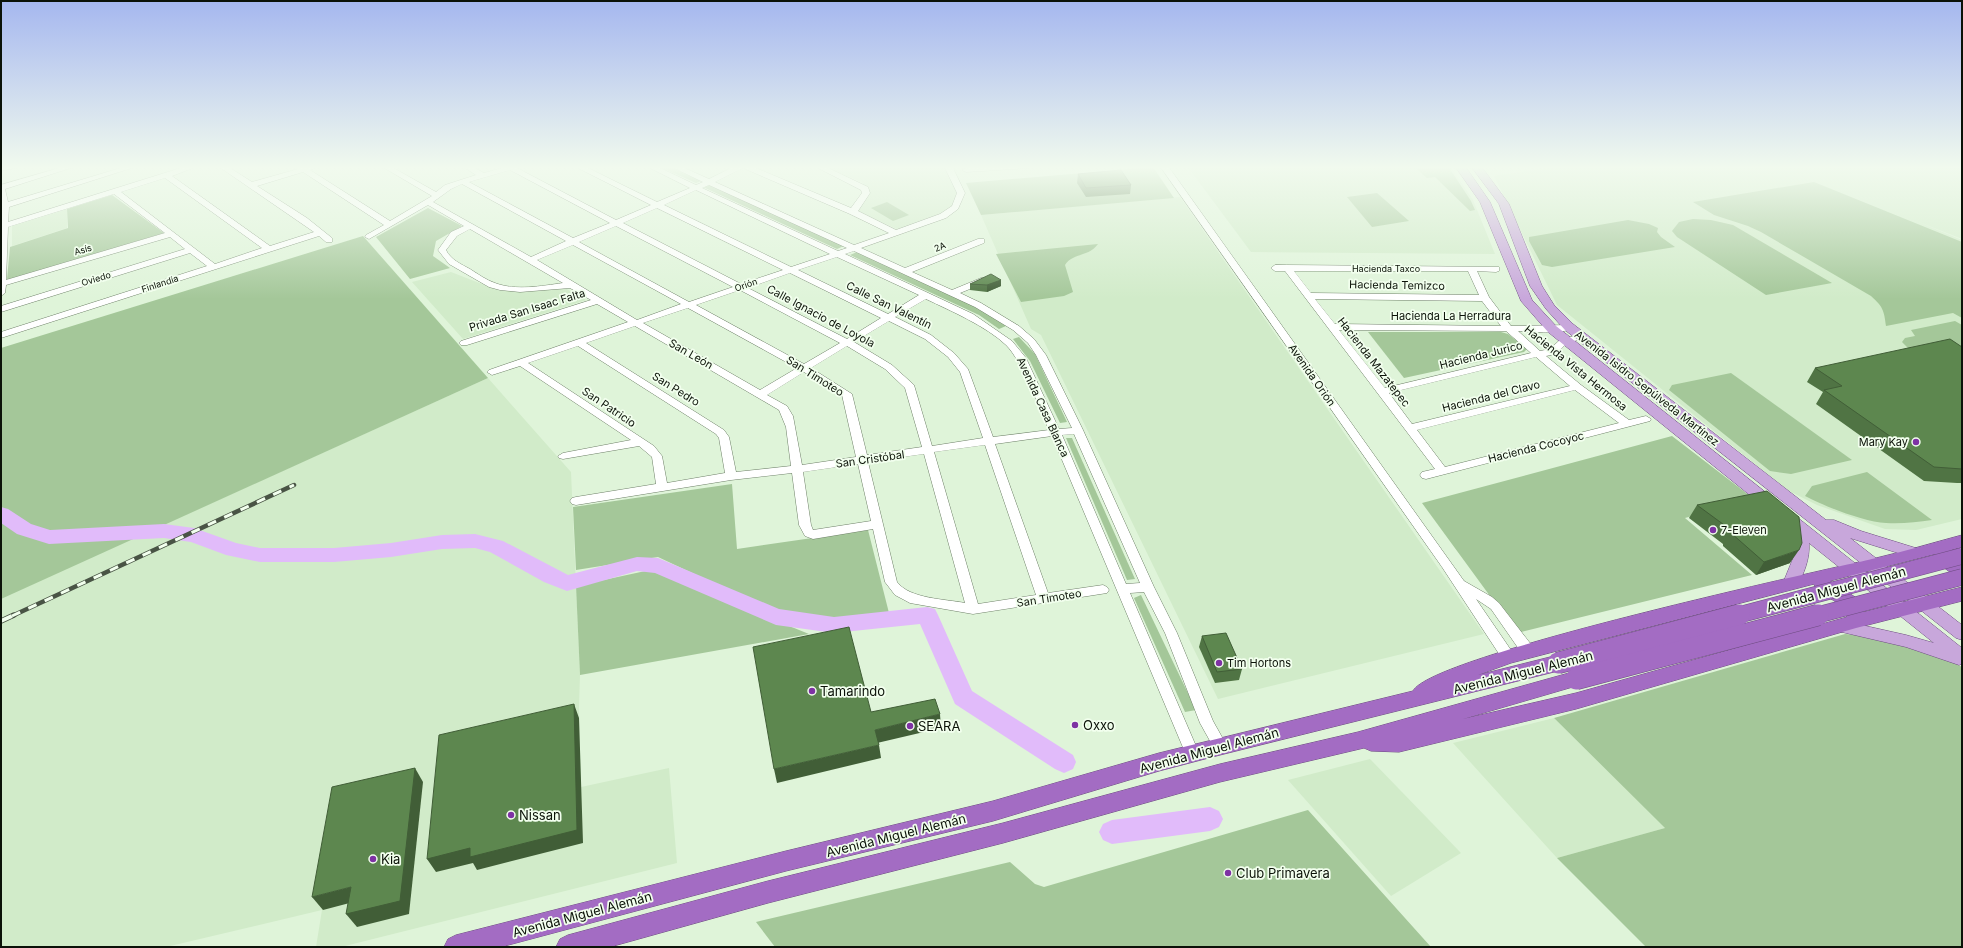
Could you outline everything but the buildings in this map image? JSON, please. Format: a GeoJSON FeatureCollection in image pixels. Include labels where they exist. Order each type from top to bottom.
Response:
{"type":"FeatureCollection","features":[{"type":"Feature","properties":{"kind":"highway"},"geometry":{"type":"LineString","coordinates":[[1409,700],[1442,680],[1508,656],[1800,581],[1873,565],[1962,541]]}},
{"type":"Feature","properties":{"kind":"highway"},"geometry":{"type":"LineString","coordinates":[[1942,547],[1942,555],[1945,559],[1962,571]]}},
{"type":"Feature","properties":{"kind":"highway","name":"Avenida Miguel Alemán"},"geometry":{"type":"LineString","coordinates":[[456,947],[786,862],[993,811],[1192,753],[1558,663],[1962,556]]}},
{"type":"Feature","properties":{"kind":"highway","name":"Avenida Miguel Alemán"},"geometry":{"type":"LineString","coordinates":[[568,947],[768,892],[1003,833],[1220,773],[1358,741],[1576,680],[1962,577]]}},
{"type":"Feature","properties":{"kind":"highway"},"geometry":{"type":"LineString","coordinates":[[1800,581],[1836,592],[1851,604],[1856,611],[1848,623]]}},
{"type":"Feature","properties":{"kind":"highway"},"geometry":{"type":"LineString","coordinates":[[1358,741],[1399,743],[1576,701],[1848,623],[1962,594]]}},
{"type":"Feature","properties":{"kind":"main road","name":"Avenida Isidro Sepúlveda Martínez"},"geometry":{"type":"LineString","coordinates":[[1488,210],[1527,301],[1552,329],[1852,570],[1903,609],[1962,658]]}},
{"type":"Feature","properties":{"kind":"main road","name":"Avenida Isidro Sepúlveda Martínez"},"geometry":{"type":"LineString","coordinates":[[1506,210],[1536,286],[1550,307],[1569,327],[1962,634]]}},
{"type":"Feature","properties":{"kind":"main road"},"geometry":{"type":"LineString","coordinates":[[1814,518],[1856,535],[1914,553]]}},
{"type":"Feature","properties":{"kind":"main road"},"geometry":{"type":"LineString","coordinates":[[1800,528],[1803,553],[1800,564],[1800,581]]}},
{"type":"Feature","properties":{"kind":"main road"},"geometry":{"type":"LineString","coordinates":[[1848,623],[1962,658]]}},
{"type":"Feature","properties":{"kind":"street"},"geometry":{"type":"LineString","coordinates":[[1,292],[5,210]]}},
{"type":"Feature","properties":{"kind":"street"},"geometry":{"type":"LineString","coordinates":[[4,226],[54,210]]}},
{"type":"Feature","properties":{"kind":"street"},"geometry":{"type":"LineString","coordinates":[[140,210],[214,267]]}},
{"type":"Feature","properties":{"kind":"street"},"geometry":{"type":"LineString","coordinates":[[215,210],[270,250]]}},
{"type":"Feature","properties":{"kind":"street"},"geometry":{"type":"LineString","coordinates":[[288,210],[329,240]]}},
{"type":"Feature","properties":{"kind":"street"},"geometry":{"type":"LineString","coordinates":[[367,210],[390,225]]}},
{"type":"Feature","properties":{"kind":"street"},"geometry":{"type":"LineString","coordinates":[[369,237],[414,210]]}},
{"type":"Feature","properties":{"kind":"street","name":"San León"},"geometry":{"type":"LineString","coordinates":[[442,210],[531,260],[598,301],[783,408],[788,416],[805,525],[809,533],[813,535],[877,524]]}},
{"type":"Feature","properties":{"kind":"street","name":"San Timoteo"},"geometry":{"type":"LineString","coordinates":[[516,210],[690,304],[847,394],[891,582],[895,589],[910,598],[973,610],[1103,590]]}},
{"type":"Feature","properties":{"kind":"street","name":"Calle Ignacio de Loyola"},"geometry":{"type":"LineString","coordinates":[[594,210],[846,342],[888,366],[902,378],[910,387],[973,610]]}},
{"type":"Feature","properties":{"kind":"street"},"geometry":{"type":"LineString","coordinates":[[531,260],[642,210]]}},
{"type":"Feature","properties":{"kind":"street","name":"Calle San Valentín"},"geometry":{"type":"LineString","coordinates":[[669,210],[928,337],[951,355],[965,371],[1044,599]]}},
{"type":"Feature","properties":{"kind":"street","name":"Avenida Casa Blanca"},"geometry":{"type":"LineString","coordinates":[[744,210],[970,316],[1009,343],[1021,358],[1056,433],[1124,589],[1192,753]]}},
{"type":"Feature","properties":{"kind":"street","name":"Avenida Casa Blanca"},"geometry":{"type":"LineString","coordinates":[[771,210],[906,271],[995,314],[1016,328],[1031,341],[1041,355],[1078,430],[1148,587],[1171,633],[1207,723],[1220,746]]}},
{"type":"Feature","properties":{"kind":"street"},"geometry":{"type":"LineString","coordinates":[[849,210],[896,233]]}},
{"type":"Feature","properties":{"kind":"street","name":"Orión"},"geometry":{"type":"LineString","coordinates":[[492,372],[838,254],[943,216],[951,210]]}},
{"type":"Feature","properties":{"kind":"street","name":"Avenida Orión"},"geometry":{"type":"LineString","coordinates":[[1195,210],[1460,584],[1508,656]]}},
{"type":"Feature","properties":{"kind":"street"},"geometry":{"type":"LineString","coordinates":[[469,226],[454,234],[442,250],[444,255],[456,265],[493,285],[503,287],[516,289],[571,285]]}},
{"type":"Feature","properties":{"kind":"street","name":"Finlandia"},"geometry":{"type":"LineString","coordinates":[[1,335],[270,250],[319,232]]}},
{"type":"Feature","properties":{"kind":"street","name":"Asís"},"geometry":{"type":"LineString","coordinates":[[1,284],[171,234]]}},
{"type":"Feature","properties":{"kind":"street","name":"2A"},"geometry":{"type":"LineString","coordinates":[[906,271],[981,241]]}},
{"type":"Feature","properties":{"kind":"street","name":"Oviedo"},"geometry":{"type":"LineString","coordinates":[[1,309],[192,250]]}},
{"type":"Feature","properties":{"kind":"street","name":"Hacienda Taxco"},"geometry":{"type":"LineString","coordinates":[[1275,268],[1496,269]]}},
{"type":"Feature","properties":{"kind":"street","name":"Hacienda Mazatepec"},"geometry":{"type":"LineString","coordinates":[[1287,268],[1442,470]]}},
{"type":"Feature","properties":{"kind":"street","name":"Hacienda Vista Hermosa"},"geometry":{"type":"LineString","coordinates":[[1471,269],[1485,298],[1508,328],[1577,387],[1627,424]]}},
{"type":"Feature","properties":{"kind":"street"},"geometry":{"type":"LineString","coordinates":[[953,293],[991,277]]}},
{"type":"Feature","properties":{"kind":"street"},"geometry":{"type":"LineString","coordinates":[[761,394],[926,295]]}},
{"type":"Feature","properties":{"kind":"street","name":"Hacienda Temizco"},"geometry":{"type":"LineString","coordinates":[[1308,296],[1485,298]]}},
{"type":"Feature","properties":{"kind":"street","name":"Privada San Isaac Falta"},"geometry":{"type":"LineString","coordinates":[[464,343],[598,301]]}},
{"type":"Feature","properties":{"kind":"street","name":"Hacienda La Herradura"},"geometry":{"type":"LineString","coordinates":[[1332,327],[1552,329],[1569,327]]}},
{"type":"Feature","properties":{"kind":"street"},"geometry":{"type":"LineString","coordinates":[[997,334],[1016,328]]}},
{"type":"Feature","properties":{"kind":"street"},"geometry":{"type":"LineString","coordinates":[[1564,340],[1582,337]]}},
{"type":"Feature","properties":{"kind":"street","name":"Hacienda Jurico"},"geometry":{"type":"LineString","coordinates":[[1382,392],[1537,354],[1553,352],[1564,340]]}},
{"type":"Feature","properties":{"kind":"street","name":"San Pedro"},"geometry":{"type":"LineString","coordinates":[[580,343],[720,432],[724,437],[731,476]]}},
{"type":"Feature","properties":{"kind":"street","name":"San Patricio"},"geometry":{"type":"LineString","coordinates":[[522,363],[642,442],[657,456],[662,486]]}},
{"type":"Feature","properties":{"kind":"street","name":"Hacienda del Clavo"},"geometry":{"type":"LineString","coordinates":[[1410,428],[1577,387]]}},
{"type":"Feature","properties":{"kind":"street","name":"Hacienda Cocoyoc"},"geometry":{"type":"LineString","coordinates":[[1426,474],[1646,419]]}},
{"type":"Feature","properties":{"kind":"street","name":"San Cristóbal"},"geometry":{"type":"LineString","coordinates":[[576,501],[731,476],[863,460],[989,440],[1078,430]]}},
{"type":"Feature","properties":{"kind":"street"},"geometry":{"type":"LineString","coordinates":[[563,456],[642,442]]}},
{"type":"Feature","properties":{"kind":"street","name":"Avenida Orión"},"geometry":{"type":"LineString","coordinates":[[1460,584],[1488,600],[1495,606],[1528,651]]}},
{"type":"Feature","properties":{"kind":"street"},"geometry":{"type":"LineString","coordinates":[[1124,589],[1148,587]]}},
{"type":"Feature","properties":{"kind":"shaded area"},"geometry":{"type":"Polygon","coordinates":[[[67,210],[67,228],[12,246],[12,226],[67,210]]]}},
{"type":"Feature","properties":{"kind":"shaded area"},"geometry":{"type":"Polygon","coordinates":[[[67,210],[133,210],[164,233],[7,279],[10,247],[68,228],[67,210]]]}},
{"type":"Feature","properties":{"kind":"shaded area"},"geometry":{"type":"Polygon","coordinates":[[[424,210],[432,210],[462,226],[436,241],[433,256],[450,268],[410,279],[376,237],[424,210]]]}},
{"type":"Feature","properties":{"kind":"shaded area"},"geometry":{"type":"Polygon","coordinates":[[[753,210],[766,210],[844,246],[837,249],[753,210]]]}},
{"type":"Feature","properties":{"kind":"shaded area"},"geometry":{"type":"Polygon","coordinates":[[[859,210],[949,210],[897,229],[859,210]]]}},
{"type":"Feature","properties":{"kind":"shaded area"},"geometry":{"type":"Polygon","coordinates":[[[875,210],[901,210],[909,215],[893,221],[875,210]]]}},
{"type":"Feature","properties":{"kind":"shaded area"},"geometry":{"type":"Polygon","coordinates":[[[979,210],[1035,210],[981,215],[979,210]]]}},
{"type":"Feature","properties":{"kind":"shaded area"},"geometry":{"type":"Polygon","coordinates":[[[1034,210],[1189,210],[1484,634],[1218,699],[1041,335],[1031,329],[981,215],[1034,210]]]}},
{"type":"Feature","properties":{"kind":"shaded area"},"geometry":{"type":"Polygon","coordinates":[[[1220,210],[1477,210],[1495,254],[1251,252],[1220,210]]]}},
{"type":"Feature","properties":{"kind":"shaded area"},"geometry":{"type":"Polygon","coordinates":[[[1358,210],[1397,210],[1409,221],[1372,227],[1358,210]]]}},
{"type":"Feature","properties":{"kind":"shaded area"},"geometry":{"type":"Polygon","coordinates":[[[1511,210],[1962,210],[1962,239],[1916,221],[1962,240],[1962,519],[1916,530],[1885,529],[1817,505],[1787,490],[1557,305],[1511,210]]]}},
{"type":"Feature","properties":{"kind":"shaded area"},"geometry":{"type":"Polygon","coordinates":[[[1706,210],[1884,210],[1962,242],[1962,318],[1953,313],[1886,326],[1882,309],[1871,296],[1761,232],[1748,226],[1714,215],[1706,210]]]}},
{"type":"Feature","properties":{"kind":"shaded area"},"geometry":{"type":"Polygon","coordinates":[[[1693,219],[1711,220],[1733,225],[1832,283],[1766,295],[1677,237],[1672,231],[1679,222],[1693,219]]]}},
{"type":"Feature","properties":{"kind":"shaded area"},"geometry":{"type":"Polygon","coordinates":[[[1628,220],[1649,224],[1658,228],[1657,232],[1661,237],[1675,247],[1552,267],[1542,265],[1529,241],[1529,237],[1628,220]]]}},
{"type":"Feature","properties":{"kind":"shaded area"},"geometry":{"type":"Polygon","coordinates":[[[363,236],[488,378],[1,599],[1,348],[363,236]]]}},
{"type":"Feature","properties":{"kind":"shaded area"},"geometry":{"type":"Polygon","coordinates":[[[1098,244],[1090,251],[1072,258],[1065,265],[1073,292],[1064,296],[1021,302],[996,254],[1098,244]]]}},
{"type":"Feature","properties":{"kind":"shaded area"},"geometry":{"type":"Polygon","coordinates":[[[857,252],[976,307],[1006,326],[999,329],[979,315],[850,255],[857,252]]]}},
{"type":"Feature","properties":{"kind":"shaded area"},"geometry":{"type":"Polygon","coordinates":[[[451,272],[500,291],[565,288],[586,300],[463,339],[412,282],[451,272]]]}},
{"type":"Feature","properties":{"kind":"shaded area"},"geometry":{"type":"Polygon","coordinates":[[[1955,321],[1962,325],[1962,364],[1909,349],[1902,342],[1905,338],[1915,336],[1911,330],[1955,321]]]}},
{"type":"Feature","properties":{"kind":"shaded area"},"geometry":{"type":"Polygon","coordinates":[[[1368,332],[1501,332],[1508,334],[1527,349],[1524,352],[1404,378],[1368,332]]]}},
{"type":"Feature","properties":{"kind":"shaded area"},"geometry":{"type":"Polygon","coordinates":[[[1019,337],[1035,354],[1067,422],[1060,423],[1030,361],[1013,339],[1019,337]]]}},
{"type":"Feature","properties":{"kind":"shaded area"},"geometry":{"type":"Polygon","coordinates":[[[1731,373],[1852,460],[1791,474],[1770,471],[1669,390],[1672,385],[1731,373]]]}},
{"type":"Feature","properties":{"kind":"shaded area"},"geometry":{"type":"Polygon","coordinates":[[[488,378],[571,472],[580,675],[579,707],[581,787],[669,768],[677,863],[341,947],[316,947],[322,910],[166,947],[1,947],[1,598],[488,378]]]}},
{"type":"Feature","properties":{"kind":"shaded area"},"geometry":{"type":"Polygon","coordinates":[[[1672,436],[1754,499],[1685,518],[1752,575],[1517,633],[1422,503],[1672,436]]]}},
{"type":"Feature","properties":{"kind":"shaded area"},"geometry":{"type":"Polygon","coordinates":[[[1066,438],[1072,438],[1135,579],[1127,580],[1066,438]]]}},
{"type":"Feature","properties":{"kind":"shaded area"},"geometry":{"type":"Polygon","coordinates":[[[1867,472],[1932,520],[1898,523],[1877,522],[1844,513],[1805,496],[1812,486],[1867,472]]]}},
{"type":"Feature","properties":{"kind":"shaded area"},"geometry":{"type":"Polygon","coordinates":[[[732,484],[737,549],[868,530],[889,613],[841,619],[771,610],[658,557],[576,570],[573,507],[732,484]]]}},
{"type":"Feature","properties":{"kind":"shaded area"},"geometry":{"type":"Polygon","coordinates":[[[650,570],[809,634],[580,675],[576,586],[650,570]]]}},
{"type":"Feature","properties":{"kind":"shaded area"},"geometry":{"type":"Polygon","coordinates":[[[1141,595],[1196,710],[1185,712],[1134,598],[1141,595]]]}},
{"type":"Feature","properties":{"kind":"shaded area"},"geometry":{"type":"Polygon","coordinates":[[[1845,634],[1889,638],[1938,654],[1962,667],[1962,947],[1646,947],[1557,858],[1665,828],[1554,718],[1845,634]]]}},
{"type":"Feature","properties":{"kind":"shaded area"},"geometry":{"type":"Polygon","coordinates":[[[1554,718],[1665,828],[1557,858],[1453,743],[1554,718]]]}},
{"type":"Feature","properties":{"kind":"shaded area"},"geometry":{"type":"Polygon","coordinates":[[[1370,759],[1461,853],[1391,896],[1288,780],[1370,759]]]}},
{"type":"Feature","properties":{"kind":"shaded area","name":"Club Primavera"},"geometry":{"type":"Polygon","coordinates":[[[1308,810],[1431,947],[775,947],[756,922],[1010,862],[1035,884],[1044,887],[1308,810]]]}},
{"type":"Feature","properties":{"kind":"waterway"},"geometry":{"type":"LineString","coordinates":[[1,514],[24,529],[49,537],[164,531],[194,535],[233,550],[260,555],[334,555],[391,550],[442,542],[475,541],[496,546],[551,577],[567,583],[637,564],[658,566],[776,617],[834,625],[927,615],[963,697],[1064,762]]}},
{"type":"Feature","properties":{"kind":"waterway"},"geometry":{"type":"LineString","coordinates":[[1112,832],[1210,819]]}},
{"type":"Feature","properties":{"kind":"railway"},"geometry":{"type":"LineString","coordinates":[[12,616],[294,485]]}},
{"type":"Feature","properties":{"kind":"railway"},"geometry":{"type":"LineString","coordinates":[[1,621],[14,615]]}},
{"type":"Feature","properties":{"kind":"place","name":"Mary Kay"},"geometry":{"type":"Point","coordinates":[1916,442]}},
{"type":"Feature","properties":{"kind":"place","name":"7-Eleven"},"geometry":{"type":"Point","coordinates":[1713,530]}},
{"type":"Feature","properties":{"kind":"place","name":"Tim Hortons"},"geometry":{"type":"Point","coordinates":[1219,663]}},
{"type":"Feature","properties":{"kind":"place","name":"Tamarindo"},"geometry":{"type":"Point","coordinates":[812,691]}},
{"type":"Feature","properties":{"kind":"place","name":"Oxxo"},"geometry":{"type":"Point","coordinates":[1075,725]}},
{"type":"Feature","properties":{"kind":"place","name":"SEARA"},"geometry":{"type":"Point","coordinates":[910,726]}},
{"type":"Feature","properties":{"kind":"place","name":"Nissan"},"geometry":{"type":"Point","coordinates":[511,815]}},
{"type":"Feature","properties":{"kind":"place","name":"Kia"},"geometry":{"type":"Point","coordinates":[373,859]}},
{"type":"Feature","properties":{"kind":"place","name":"Club Primavera"},"geometry":{"type":"Point","coordinates":[1228,873]}}]}
